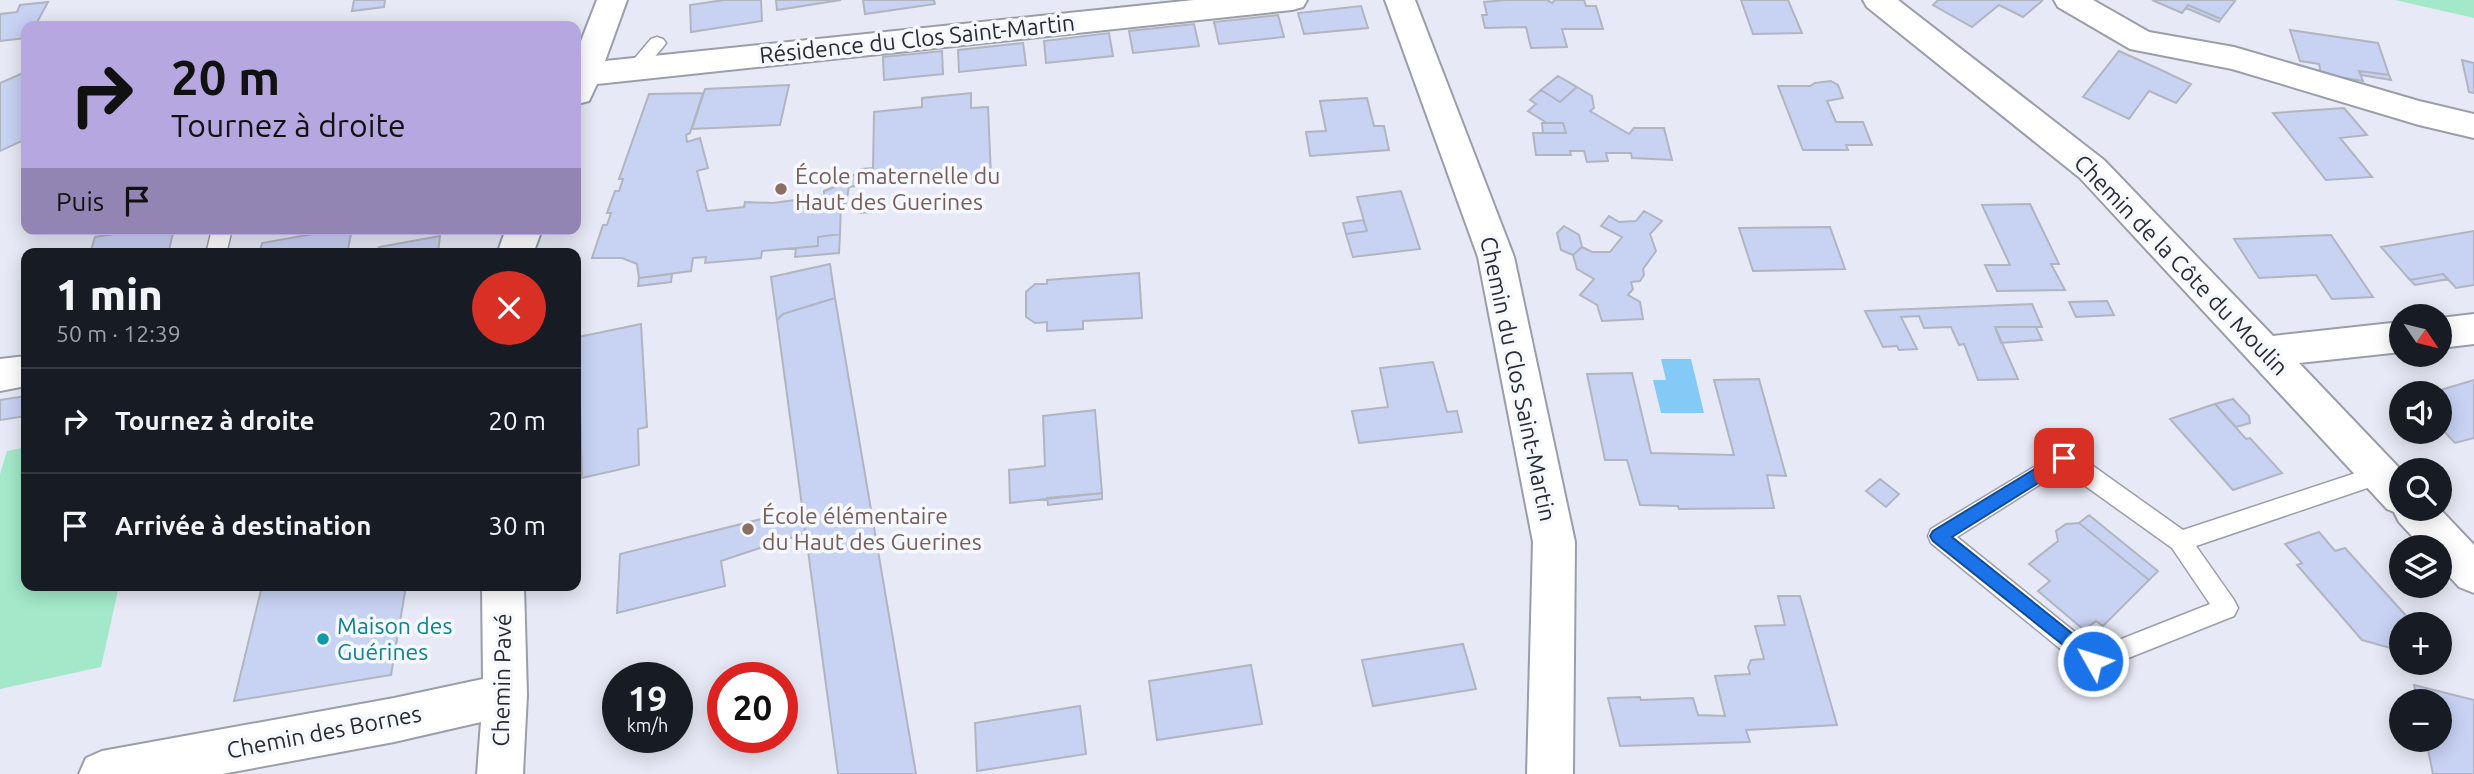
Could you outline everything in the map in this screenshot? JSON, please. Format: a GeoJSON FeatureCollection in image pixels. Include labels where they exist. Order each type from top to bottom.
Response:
{"type":"FeatureCollection","features":[{"type":"Feature","properties":{"kind":"street"},"geometry":{"type":"LineString","coordinates":[[581,81],[612,0]]}},
{"type":"Feature","properties":{"kind":"street","name":"Résidence du Clos Saint-Martin"},"geometry":{"type":"LineString","coordinates":[[581,84],[635,69],[1292,0]]}},
{"type":"Feature","properties":{"kind":"street","name":"Chemin du Clos Saint-Martin"},"geometry":{"type":"LineString","coordinates":[[1401,0],[1496,257],[1554,541],[1550,774]]}},
{"type":"Feature","properties":{"kind":"street","name":"Chemin de la Côte du Moulin"},"geometry":{"type":"LineString","coordinates":[[1878,0],[2092,169],[2389,484]]}},
{"type":"Feature","properties":{"kind":"street"},"geometry":{"type":"LineString","coordinates":[[2069,0],[2141,41],[2234,58],[2419,113],[2474,126]]}},
{"type":"Feature","properties":{"kind":"street"},"geometry":{"type":"LineString","coordinates":[[2452,332],[2474,329]]}},
{"type":"Feature","properties":{"kind":"street"},"geometry":{"type":"LineString","coordinates":[[2266,352],[2389,338]]}},
{"type":"Feature","properties":{"kind":"street"},"geometry":{"type":"LineString","coordinates":[[0,375],[21,372]]}},
{"type":"Feature","properties":{"kind":"street"},"geometry":{"type":"LineString","coordinates":[[2424,521],[2474,574]]}},
{"type":"Feature","properties":{"kind":"street","name":"Chemin Pavé"},"geometry":{"type":"LineString","coordinates":[[500,774],[505,695],[503,591]]}},
{"type":"Feature","properties":{"kind":"street","name":"Chemin des Bornes"},"geometry":{"type":"LineString","coordinates":[[102,774],[394,720],[505,695]]}},
{"type":"Feature","properties":{"kind":"lane"},"geometry":{"type":"LineString","coordinates":[[635,69],[657,43]]}},
{"type":"Feature","properties":{"kind":"lane"},"geometry":{"type":"LineString","coordinates":[[2064,458],[2180,541],[2226,608],[2093,661],[1939,536],[2064,458]]}},
{"type":"Feature","properties":{"kind":"lane"},"geometry":{"type":"LineString","coordinates":[[2180,541],[2389,485]]}},
{"type":"Feature","properties":{"kind":"green space"},"geometry":{"type":"Polygon","coordinates":[[[2395,0],[2474,0],[2474,18],[2395,0]]]}},
{"type":"Feature","properties":{"kind":"green space"},"geometry":{"type":"Polygon","coordinates":[[[21,448],[21,591],[118,591],[101,667],[0,689],[0,474],[7,451],[21,448]]]}},
{"type":"Feature","properties":{"kind":"water"},"geometry":{"type":"Polygon","coordinates":[[[1661,359],[1691,359],[1704,413],[1661,413],[1653,380],[1666,380],[1661,359]]]}},
{"type":"Feature","properties":{"kind":"building"},"geometry":{"type":"Polygon","coordinates":[[[354,0],[385,0],[384,7],[352,11],[354,0]]]}},
{"type":"Feature","properties":{"kind":"building"},"geometry":{"type":"Polygon","coordinates":[[[724,0],[761,0],[762,21],[691,32],[690,5],[724,0]]]}},
{"type":"Feature","properties":{"kind":"building"},"geometry":{"type":"Polygon","coordinates":[[[776,0],[841,0],[777,10],[776,0]]]}},
{"type":"Feature","properties":{"kind":"building"},"geometry":{"type":"Polygon","coordinates":[[[863,0],[934,0],[935,4],[865,14],[863,0]]]}},
{"type":"Feature","properties":{"kind":"building"},"geometry":{"type":"Polygon","coordinates":[[[1547,0],[1552,3],[1555,0],[1584,0],[1586,6],[1596,6],[1603,29],[1562,29],[1567,47],[1531,48],[1526,27],[1485,28],[1482,15],[1487,15],[1484,2],[1547,0]]]}},
{"type":"Feature","properties":{"kind":"building"},"geometry":{"type":"Polygon","coordinates":[[[1741,0],[1788,0],[1802,33],[1753,34],[1741,0]]]}},
{"type":"Feature","properties":{"kind":"building"},"geometry":{"type":"Polygon","coordinates":[[[1938,0],[2042,1],[2023,17],[1999,5],[1972,27],[1933,5],[1938,0]]]}},
{"type":"Feature","properties":{"kind":"building"},"geometry":{"type":"Polygon","coordinates":[[[2152,0],[2235,1],[2221,19],[2188,5],[2182,13],[2152,0]]]}},
{"type":"Feature","properties":{"kind":"building"},"geometry":{"type":"Polygon","coordinates":[[[48,2],[38,21],[21,21],[21,39],[0,41],[0,14],[17,12],[20,5],[48,2]]]}},
{"type":"Feature","properties":{"kind":"building"},"geometry":{"type":"Polygon","coordinates":[[[2188,5],[2221,19],[2219,22],[2186,8],[2188,5]]]}},
{"type":"Feature","properties":{"kind":"building"},"geometry":{"type":"Polygon","coordinates":[[[1361,6],[1368,28],[1304,34],[1298,13],[1361,6]]]}},
{"type":"Feature","properties":{"kind":"building"},"geometry":{"type":"Polygon","coordinates":[[[1278,15],[1284,37],[1219,44],[1214,22],[1278,15]]]}},
{"type":"Feature","properties":{"kind":"building"},"geometry":{"type":"Polygon","coordinates":[[[1194,24],[1199,46],[1133,53],[1129,31],[1194,24]]]}},
{"type":"Feature","properties":{"kind":"building"},"geometry":{"type":"Polygon","coordinates":[[[2290,30],[2378,43],[2389,75],[2359,71],[2363,81],[2321,74],[2319,64],[2300,61],[2290,30]]]}},
{"type":"Feature","properties":{"kind":"building"},"geometry":{"type":"Polygon","coordinates":[[[1109,33],[1113,56],[1046,63],[1044,41],[1109,33]]]}},
{"type":"Feature","properties":{"kind":"building"},"geometry":{"type":"Polygon","coordinates":[[[1023,43],[1026,65],[959,72],[958,50],[1023,43]]]}},
{"type":"Feature","properties":{"kind":"building"},"geometry":{"type":"Polygon","coordinates":[[[942,51],[943,74],[884,80],[883,57],[942,51]]]}},
{"type":"Feature","properties":{"kind":"building"},"geometry":{"type":"Polygon","coordinates":[[[2119,51],[2191,84],[2176,103],[2149,91],[2129,119],[2083,97],[2119,51]]]}},
{"type":"Feature","properties":{"kind":"building"},"geometry":{"type":"Polygon","coordinates":[[[2462,60],[2474,63],[2474,93],[2469,92],[2462,60]]]}},
{"type":"Feature","properties":{"kind":"building"},"geometry":{"type":"Polygon","coordinates":[[[2359,71],[2389,75],[2391,80],[2361,75],[2359,71]]]}},
{"type":"Feature","properties":{"kind":"building"},"geometry":{"type":"Polygon","coordinates":[[[21,74],[21,141],[0,151],[0,83],[21,74]]]}},
{"type":"Feature","properties":{"kind":"building"},"geometry":{"type":"Polygon","coordinates":[[[1558,76],[1577,87],[1560,102],[1541,90],[1558,76]]]}},
{"type":"Feature","properties":{"kind":"building"},"geometry":{"type":"Polygon","coordinates":[[[1831,81],[1838,85],[1843,98],[1827,101],[1836,122],[1863,122],[1872,145],[1846,145],[1848,150],[1803,150],[1778,86],[1810,86],[1831,81]]]}},
{"type":"Feature","properties":{"kind":"building"},"geometry":{"type":"Polygon","coordinates":[[[789,85],[780,125],[692,129],[705,89],[789,85]]]}},
{"type":"Feature","properties":{"kind":"building"},"geometry":{"type":"Polygon","coordinates":[[[1577,87],[1592,96],[1594,108],[1590,111],[1629,134],[1634,128],[1664,128],[1672,160],[1632,158],[1631,153],[1606,153],[1608,161],[1587,162],[1584,151],[1570,151],[1571,155],[1536,155],[1533,133],[1566,133],[1563,123],[1547,123],[1528,111],[1536,104],[1530,100],[1541,90],[1560,102],[1577,87]]]}},
{"type":"Feature","properties":{"kind":"building"},"geometry":{"type":"Polygon","coordinates":[[[703,93],[690,133],[686,135],[687,142],[700,138],[708,168],[697,171],[707,211],[744,207],[745,202],[773,203],[824,196],[824,191],[847,182],[844,182],[862,169],[873,168],[874,112],[922,107],[922,98],[971,93],[971,108],[988,107],[991,176],[902,185],[902,179],[849,187],[846,203],[841,203],[840,234],[818,237],[818,246],[762,251],[761,258],[705,263],[706,257],[693,258],[691,271],[639,278],[637,264],[622,258],[592,258],[603,225],[607,225],[611,213],[607,213],[615,191],[619,191],[623,179],[619,179],[649,94],[703,93]]]}},
{"type":"Feature","properties":{"kind":"building"},"geometry":{"type":"Polygon","coordinates":[[[1367,98],[1374,126],[1384,126],[1389,150],[1310,156],[1306,132],[1326,131],[1320,101],[1367,98]]]}},
{"type":"Feature","properties":{"kind":"building"},"geometry":{"type":"Polygon","coordinates":[[[2344,108],[2367,135],[2340,138],[2372,177],[2326,180],[2273,113],[2344,108]]]}},
{"type":"Feature","properties":{"kind":"building"},"geometry":{"type":"Polygon","coordinates":[[[1542,123],[1563,123],[1566,133],[1543,133],[1542,123]]]}},
{"type":"Feature","properties":{"kind":"building"},"geometry":{"type":"Polygon","coordinates":[[[1401,191],[1420,249],[1353,257],[1346,234],[1367,231],[1357,197],[1401,191]]]}},
{"type":"Feature","properties":{"kind":"building"},"geometry":{"type":"Polygon","coordinates":[[[878,200],[875,212],[859,213],[862,201],[878,200]]]}},
{"type":"Feature","properties":{"kind":"building"},"geometry":{"type":"Polygon","coordinates":[[[2030,204],[2059,264],[2051,264],[2065,290],[1997,291],[1985,265],[2010,265],[1982,205],[2030,204]]]}},
{"type":"Feature","properties":{"kind":"building"},"geometry":{"type":"Polygon","coordinates":[[[1644,211],[1662,221],[1650,234],[1656,251],[1643,269],[1644,275],[1640,281],[1631,282],[1633,289],[1628,295],[1640,302],[1643,319],[1602,321],[1597,305],[1580,295],[1594,279],[1577,269],[1573,255],[1582,247],[1592,252],[1610,252],[1622,237],[1601,226],[1609,216],[1619,222],[1636,221],[1644,211]]]}},
{"type":"Feature","properties":{"kind":"building"},"geometry":{"type":"Polygon","coordinates":[[[1363,220],[1367,231],[1346,234],[1343,223],[1363,220]]]}},
{"type":"Feature","properties":{"kind":"building"},"geometry":{"type":"Polygon","coordinates":[[[1564,226],[1579,235],[1582,247],[1573,255],[1561,250],[1557,233],[1564,226]]]}},
{"type":"Feature","properties":{"kind":"building"},"geometry":{"type":"Polygon","coordinates":[[[1830,227],[1845,269],[1753,271],[1739,228],[1830,227]]]}},
{"type":"Feature","properties":{"kind":"building"},"geometry":{"type":"Polygon","coordinates":[[[2474,231],[2474,285],[2456,288],[2443,274],[2410,280],[2381,247],[2474,231]]]}},
{"type":"Feature","properties":{"kind":"building"},"geometry":{"type":"Polygon","coordinates":[[[840,234],[839,253],[795,257],[796,248],[818,246],[818,237],[840,234]]]}},
{"type":"Feature","properties":{"kind":"building"},"geometry":{"type":"Polygon","coordinates":[[[173,235],[169,248],[92,248],[95,237],[173,235]]]}},
{"type":"Feature","properties":{"kind":"building"},"geometry":{"type":"Polygon","coordinates":[[[307,235],[351,235],[348,248],[261,248],[262,243],[307,235]]]}},
{"type":"Feature","properties":{"kind":"building"},"geometry":{"type":"Polygon","coordinates":[[[2331,235],[2373,297],[2332,299],[2316,275],[2259,278],[2234,239],[2331,235]]]}},
{"type":"Feature","properties":{"kind":"building"},"geometry":{"type":"Polygon","coordinates":[[[440,236],[439,248],[379,247],[440,236]]]}},
{"type":"Feature","properties":{"kind":"building"},"geometry":{"type":"Polygon","coordinates":[[[830,264],[835,298],[783,314],[777,320],[771,277],[830,264]]]}},
{"type":"Feature","properties":{"kind":"building"},"geometry":{"type":"Polygon","coordinates":[[[1139,273],[1142,318],[1083,321],[1083,329],[1047,331],[1047,322],[1035,323],[1026,317],[1026,292],[1035,284],[1047,284],[1047,280],[1139,273]]]}},
{"type":"Feature","properties":{"kind":"building"},"geometry":{"type":"Polygon","coordinates":[[[672,274],[671,282],[638,286],[639,278],[672,274]]]}},
{"type":"Feature","properties":{"kind":"building"},"geometry":{"type":"Polygon","coordinates":[[[2443,274],[2448,279],[2415,285],[2410,280],[2443,274]]]}},
{"type":"Feature","properties":{"kind":"building"},"geometry":{"type":"Polygon","coordinates":[[[835,298],[916,774],[838,774],[777,320],[783,314],[835,298]]]}},
{"type":"Feature","properties":{"kind":"building"},"geometry":{"type":"Polygon","coordinates":[[[2107,301],[2114,315],[2076,317],[2069,302],[2107,301]]]}},
{"type":"Feature","properties":{"kind":"building"},"geometry":{"type":"Polygon","coordinates":[[[2032,304],[2042,327],[1995,327],[2018,379],[1978,380],[1964,344],[1959,345],[1951,327],[1924,328],[1919,316],[1901,317],[1917,349],[1883,347],[1865,311],[2032,304]]]}},
{"type":"Feature","properties":{"kind":"building"},"geometry":{"type":"Polygon","coordinates":[[[641,324],[647,427],[638,429],[639,465],[582,478],[581,443],[581,336],[641,324]]]}},
{"type":"Feature","properties":{"kind":"building"},"geometry":{"type":"Polygon","coordinates":[[[1995,327],[2036,327],[2042,340],[2001,343],[1995,327]]]}},
{"type":"Feature","properties":{"kind":"building"},"geometry":{"type":"Polygon","coordinates":[[[1433,362],[1447,412],[1457,411],[1462,432],[1359,443],[1352,411],[1388,407],[1380,368],[1433,362]]]}},
{"type":"Feature","properties":{"kind":"building"},"geometry":{"type":"Polygon","coordinates":[[[1632,373],[1651,453],[1734,455],[1714,380],[1759,379],[1786,476],[1767,475],[1774,508],[1679,509],[1678,506],[1640,505],[1627,460],[1605,460],[1587,374],[1632,373]]]}},
{"type":"Feature","properties":{"kind":"building"},"geometry":{"type":"Polygon","coordinates":[[[2474,380],[2474,438],[2455,443],[2452,440],[2452,387],[2474,380]]]}},
{"type":"Feature","properties":{"kind":"building"},"geometry":{"type":"Polygon","coordinates":[[[21,397],[21,417],[0,420],[0,400],[21,397]]]}},
{"type":"Feature","properties":{"kind":"building"},"geometry":{"type":"Polygon","coordinates":[[[2233,399],[2249,416],[2250,423],[2236,427],[2215,404],[2233,399]]]}},
{"type":"Feature","properties":{"kind":"building"},"geometry":{"type":"Polygon","coordinates":[[[2215,404],[2246,439],[2250,438],[2282,473],[2233,490],[2170,419],[2215,404]]]}},
{"type":"Feature","properties":{"kind":"building"},"geometry":{"type":"Polygon","coordinates":[[[1095,410],[1102,493],[1010,503],[1009,470],[1045,466],[1043,416],[1095,410]]]}},
{"type":"Feature","properties":{"kind":"building"},"geometry":{"type":"Polygon","coordinates":[[[1880,479],[1899,494],[1886,507],[1866,491],[1880,479]]]}},
{"type":"Feature","properties":{"kind":"building"},"geometry":{"type":"Polygon","coordinates":[[[1102,493],[1102,499],[1048,505],[1047,498],[1102,493]]]}},
{"type":"Feature","properties":{"kind":"building"},"geometry":{"type":"Polygon","coordinates":[[[802,509],[805,533],[721,561],[725,586],[617,613],[620,554],[802,509]]]}},
{"type":"Feature","properties":{"kind":"building"},"geometry":{"type":"Polygon","coordinates":[[[2089,515],[2158,571],[2149,580],[2079,523],[2089,515]]]}},
{"type":"Feature","properties":{"kind":"building"},"geometry":{"type":"Polygon","coordinates":[[[2079,523],[2149,580],[2103,626],[2096,621],[2084,630],[2038,591],[2050,581],[2029,564],[2058,541],[2056,531],[2066,524],[2079,523]]]}},
{"type":"Feature","properties":{"kind":"building"},"geometry":{"type":"Polygon","coordinates":[[[2319,532],[2335,551],[2345,548],[2403,612],[2389,612],[2389,648],[2362,640],[2297,565],[2302,563],[2285,544],[2319,532]]]}},
{"type":"Feature","properties":{"kind":"building","name":"Maison des Guérines"},"geometry":{"type":"Polygon","coordinates":[[[261,591],[405,591],[391,675],[234,701],[261,591]]]}},
{"type":"Feature","properties":{"kind":"building"},"geometry":{"type":"Polygon","coordinates":[[[1778,596],[1800,596],[1837,725],[1746,730],[1750,742],[1620,746],[1608,698],[1693,698],[1698,715],[1725,716],[1715,676],[1750,674],[1748,667],[1751,660],[1764,659],[1755,626],[1785,625],[1778,596]]]}},
{"type":"Feature","properties":{"kind":"building"},"geometry":{"type":"Polygon","coordinates":[[[1463,644],[1476,689],[1373,706],[1362,660],[1463,644]]]}},
{"type":"Feature","properties":{"kind":"building"},"geometry":{"type":"Polygon","coordinates":[[[1251,665],[1262,724],[1157,740],[1149,681],[1251,665]]]}},
{"type":"Feature","properties":{"kind":"building"},"geometry":{"type":"Polygon","coordinates":[[[2452,694],[2474,700],[2474,774],[2433,774],[2428,752],[2452,752],[2452,694]]]}},
{"type":"Feature","properties":{"kind":"building"},"geometry":{"type":"Polygon","coordinates":[[[1080,706],[1086,754],[977,771],[975,723],[1080,706]]]}},
{"type":"Feature","properties":{"kind":"place","name":"École maternelle du Haut des Guerines"},"geometry":{"type":"Point","coordinates":[781,189]}},
{"type":"Feature","properties":{"kind":"place","name":"École élémentaire du Haut des Guerines"},"geometry":{"type":"Point","coordinates":[748,529]}},
{"type":"Feature","properties":{"kind":"place","name":"Maison des Guérines"},"geometry":{"type":"Point","coordinates":[323,639]}},
{"type":"Feature","properties":{"kind":"route"},"geometry":{"type":"LineString","coordinates":[[2064,458],[1939,536],[2093,661]]}}]}
